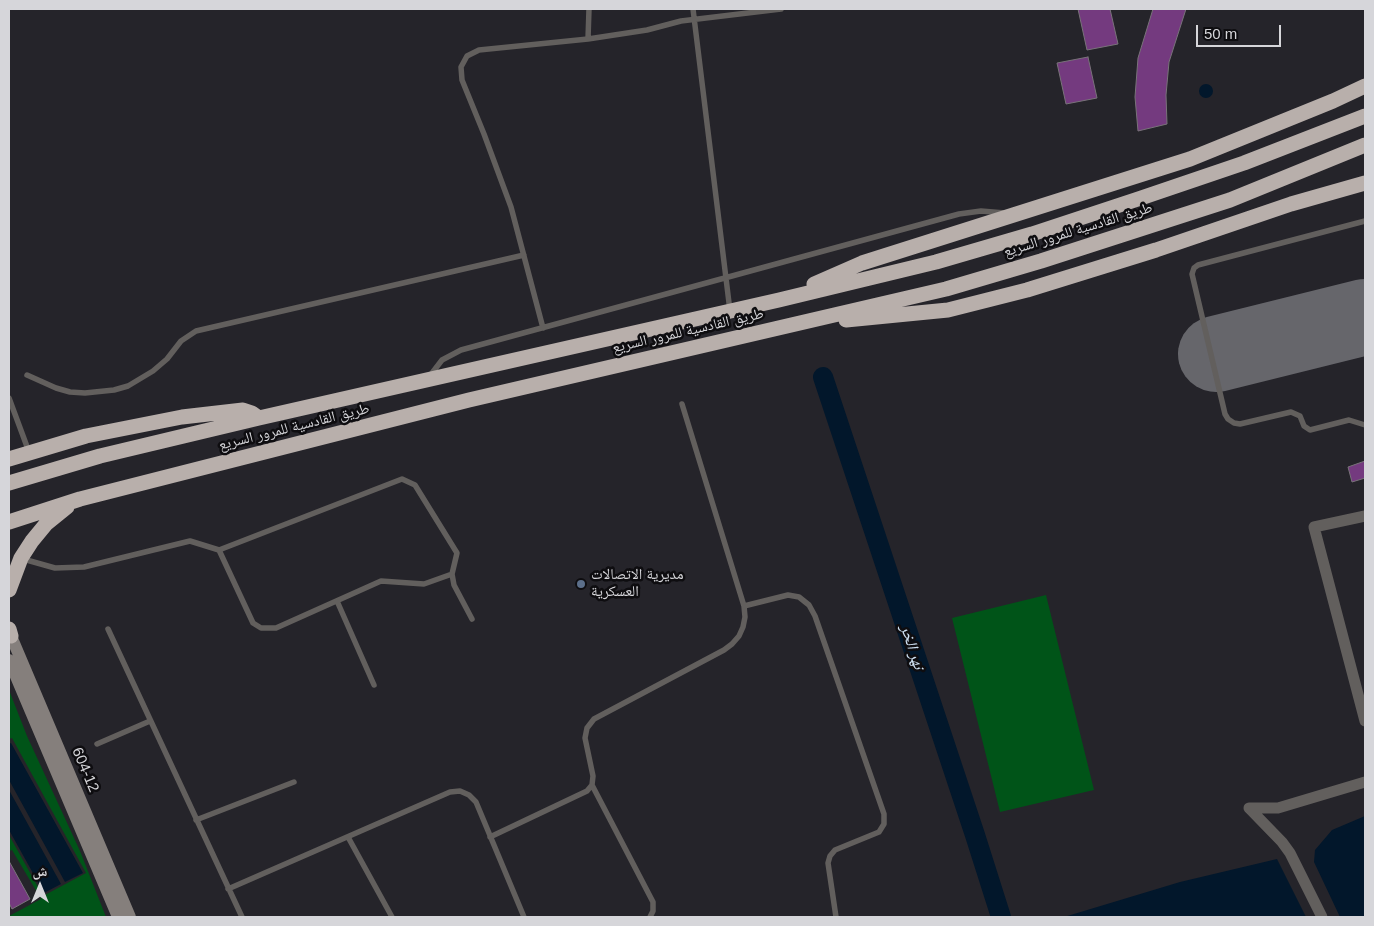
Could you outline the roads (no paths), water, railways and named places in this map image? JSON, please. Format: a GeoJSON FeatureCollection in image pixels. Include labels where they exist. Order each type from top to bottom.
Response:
{"type":"FeatureCollection","features":[{"type":"Feature","properties":{"kind":"highway"},"geometry":{"type":"LineString","coordinates":[[779,300],[862,263],[1190,159],[1333,101],[1365,86]]}},
{"type":"Feature","properties":{"kind":"highway","name":"طريق القادسية للمرور السريع"},"geometry":{"type":"LineString","coordinates":[[9,484],[100,456],[779,300],[936,262],[1138,200],[1244,163],[1365,116]]}},
{"type":"Feature","properties":{"kind":"highway","name":"طريق القادسية للمرور السريع"},"geometry":{"type":"LineString","coordinates":[[9,522],[80,499],[469,400],[946,289],[1041,261],[1230,200],[1365,145]]}},
{"type":"Feature","properties":{"kind":"highway"},"geometry":{"type":"LineString","coordinates":[[788,326],[948,310],[1019,293],[1156,250],[1291,204],[1365,183]]}},
{"type":"Feature","properties":{"kind":"highway"},"geometry":{"type":"LineString","coordinates":[[9,459],[86,436],[182,417],[243,410],[259,418]]}},
{"type":"Feature","properties":{"kind":"highway"},"geometry":{"type":"LineString","coordinates":[[9,590],[21,558],[32,541],[46,524],[80,499]]}},
{"type":"Feature","properties":{"kind":"main road","name":"604-12"},"geometry":{"type":"LineString","coordinates":[[10,632],[130,917]]}},
{"type":"Feature","properties":{"kind":"main road","name":"604-12"},"geometry":{"type":"LineString","coordinates":[[9,660],[118,917]]}},
{"type":"Feature","properties":{"kind":"street"},"geometry":{"type":"LineString","coordinates":[[1365,516],[1314,527],[1365,720]]}},
{"type":"Feature","properties":{"kind":"street"},"geometry":{"type":"LineString","coordinates":[[1322,917],[1290,853],[1249,808],[1278,808],[1365,782]]}},
{"type":"Feature","properties":{"kind":"lane"},"geometry":{"type":"LineString","coordinates":[[588,39],[589,9]]}},
{"type":"Feature","properties":{"kind":"lane"},"geometry":{"type":"LineString","coordinates":[[694,9],[730,311]]}},
{"type":"Feature","properties":{"kind":"lane"},"geometry":{"type":"LineString","coordinates":[[543,328],[511,207],[462,80],[460,67],[467,56],[479,50],[588,39],[647,30],[681,21],[781,9]]}},
{"type":"Feature","properties":{"kind":"lane"},"geometry":{"type":"LineString","coordinates":[[427,380],[436,366],[455,352],[959,214],[992,211],[1014,215]]}},
{"type":"Feature","properties":{"kind":"lane"},"geometry":{"type":"LineString","coordinates":[[1365,221],[1198,265],[1194,268],[1192,274],[1228,420],[1240,424],[1294,412],[1300,416],[1304,426],[1310,430],[1349,420],[1365,425]]}},
{"type":"Feature","properties":{"kind":"lane"},"geometry":{"type":"LineString","coordinates":[[26,375],[70,392],[85,393],[114,390],[128,386],[153,371],[166,359],[180,341],[196,331],[524,255]]}},
{"type":"Feature","properties":{"kind":"lane"},"geometry":{"type":"LineString","coordinates":[[9,398],[29,453]]}},
{"type":"Feature","properties":{"kind":"lane"},"geometry":{"type":"LineString","coordinates":[[490,837],[583,793],[592,784],[594,776],[585,738],[590,723],[594,719],[724,650],[739,636],[743,627],[744,606],[682,404]]}},
{"type":"Feature","properties":{"kind":"lane"},"geometry":{"type":"LineString","coordinates":[[21,558],[55,568],[84,567],[190,541],[219,550],[402,478],[415,485],[457,553],[452,574],[454,585],[472,619]]}},
{"type":"Feature","properties":{"kind":"lane"},"geometry":{"type":"LineString","coordinates":[[219,550],[253,623],[261,628],[276,628],[381,582],[424,584],[452,574]]}},
{"type":"Feature","properties":{"kind":"lane"},"geometry":{"type":"LineString","coordinates":[[744,606],[788,595],[799,597],[809,605],[815,616],[884,814],[884,824],[879,832],[835,850],[830,856],[828,864],[836,917]]}},
{"type":"Feature","properties":{"kind":"lane"},"geometry":{"type":"LineString","coordinates":[[337,601],[374,685]]}},
{"type":"Feature","properties":{"kind":"lane"},"geometry":{"type":"LineString","coordinates":[[108,629],[242,917]]}},
{"type":"Feature","properties":{"kind":"lane"},"geometry":{"type":"LineString","coordinates":[[97,744],[150,721]]}},
{"type":"Feature","properties":{"kind":"lane"},"geometry":{"type":"LineString","coordinates":[[196,820],[294,782]]}},
{"type":"Feature","properties":{"kind":"lane"},"geometry":{"type":"LineString","coordinates":[[592,784],[652,902],[653,912],[650,917]]}},
{"type":"Feature","properties":{"kind":"lane"},"geometry":{"type":"LineString","coordinates":[[228,889],[450,792],[460,791],[469,795],[476,802],[524,917]]}},
{"type":"Feature","properties":{"kind":"lane"},"geometry":{"type":"LineString","coordinates":[[348,837],[392,917]]}},
{"type":"Feature","properties":{"kind":"water"},"geometry":{"type":"Polygon","coordinates":[[[1206,84],[1211,86],[1213,91],[1211,96],[1206,98],[1201,96],[1199,91],[1201,86],[1206,84]]]}},
{"type":"Feature","properties":{"kind":"water"},"geometry":{"type":"Polygon","coordinates":[[[11,743],[83,873],[65,882],[9,780],[9,744],[11,743]]]}},
{"type":"Feature","properties":{"kind":"water"},"geometry":{"type":"Polygon","coordinates":[[[9,790],[61,884],[44,893],[9,830],[9,790]]]}},
{"type":"Feature","properties":{"kind":"water"},"geometry":{"type":"Polygon","coordinates":[[[1365,816],[1365,917],[1340,917],[1314,862],[1315,850],[1332,830],[1365,816]]]}},
{"type":"Feature","properties":{"kind":"water"},"geometry":{"type":"Polygon","coordinates":[[[1277,859],[1306,917],[1064,917],[1180,882],[1277,859]]]}},
{"type":"Feature","properties":{"kind":"waterway","name":"نهر الخر"},"geometry":{"type":"LineString","coordinates":[[823,377],[1001,917]]}},
{"type":"Feature","properties":{"kind":"place","name":"مديرية الاتصالات العسكرية"},"geometry":{"type":"Point","coordinates":[581,584]}}]}
